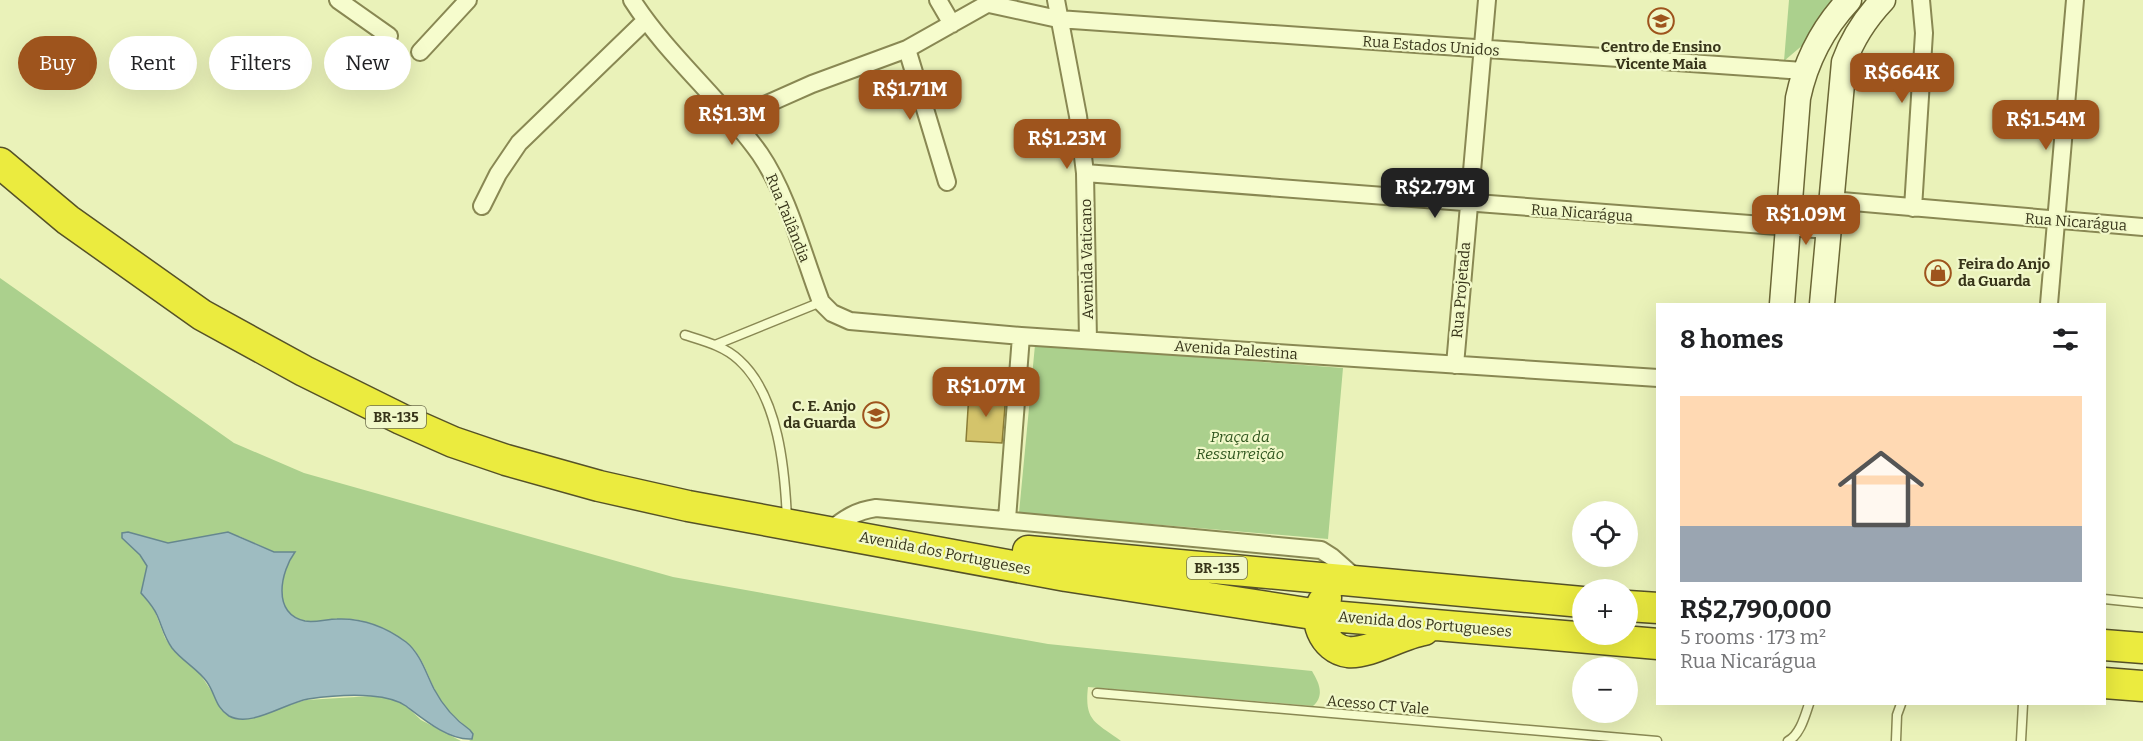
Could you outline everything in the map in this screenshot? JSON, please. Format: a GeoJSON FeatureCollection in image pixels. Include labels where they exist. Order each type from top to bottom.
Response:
{"type":"FeatureCollection","features":[{"type":"Feature","properties":{"kind":"highway","name":"BR-135"},"geometry":{"type":"LineString","coordinates":[[0,163],[68,220],[202,315],[304,371],[453,442],[506,460],[599,486],[841,533]]}},
{"type":"Feature","properties":{"kind":"highway","name":"Avenida dos Portugueses"},"geometry":{"type":"LineString","coordinates":[[841,533],[1572,601]]}},
{"type":"Feature","properties":{"kind":"highway","name":"Avenida dos Portugueses"},"geometry":{"type":"LineString","coordinates":[[841,533],[1066,576],[1319,615],[1321,628],[1329,644],[1347,651],[1367,650],[1404,634],[1451,626],[1656,644]]}},
{"type":"Feature","properties":{"kind":"highway"},"geometry":{"type":"LineString","coordinates":[[1319,615],[1324,600],[1337,591],[1347,589],[1431,597],[1485,593]]}},
{"type":"Feature","properties":{"kind":"highway"},"geometry":{"type":"LineString","coordinates":[[1638,607],[1656,609]]}},
{"type":"Feature","properties":{"kind":"highway"},"geometry":{"type":"LineString","coordinates":[[2106,645],[2143,648]]}},
{"type":"Feature","properties":{"kind":"highway"},"geometry":{"type":"LineString","coordinates":[[2106,683],[2143,686]]}},
{"type":"Feature","properties":{"kind":"main road"},"geometry":{"type":"LineString","coordinates":[[1782,303],[1798,98],[1804,71],[1824,31],[1849,0]]}},
{"type":"Feature","properties":{"kind":"main road"},"geometry":{"type":"LineString","coordinates":[[1822,303],[1844,62],[1852,40],[1867,16],[1883,0]]}},
{"type":"Feature","properties":{"kind":"street"},"geometry":{"type":"LineString","coordinates":[[338,0],[389,36]]}},
{"type":"Feature","properties":{"kind":"street"},"geometry":{"type":"LineString","coordinates":[[420,52],[468,0]]}},
{"type":"Feature","properties":{"kind":"street","name":"Rua Tailândia"},"geometry":{"type":"LineString","coordinates":[[632,0],[645,21],[734,118],[761,156],[777,185],[821,302]]}},
{"type":"Feature","properties":{"kind":"street"},"geometry":{"type":"LineString","coordinates":[[938,0],[952,24]]}},
{"type":"Feature","properties":{"kind":"street","name":"Avenida Vaticano"},"geometry":{"type":"LineString","coordinates":[[1056,0],[1078,116],[1085,173],[1088,340]]}},
{"type":"Feature","properties":{"kind":"street","name":"Rua Projetada"},"geometry":{"type":"LineString","coordinates":[[1455,365],[1487,0]]}},
{"type":"Feature","properties":{"kind":"street"},"geometry":{"type":"LineString","coordinates":[[1913,208],[1924,33],[1921,0]]}},
{"type":"Feature","properties":{"kind":"street"},"geometry":{"type":"LineString","coordinates":[[2049,303],[2058,221],[2075,0]]}},
{"type":"Feature","properties":{"kind":"street"},"geometry":{"type":"LineString","coordinates":[[734,118],[812,84],[907,49],[992,2]]}},
{"type":"Feature","properties":{"kind":"street","name":"Rua Estados Unidos"},"geometry":{"type":"LineString","coordinates":[[992,2],[1058,19],[1804,71]]}},
{"type":"Feature","properties":{"kind":"street"},"geometry":{"type":"LineString","coordinates":[[482,206],[498,174],[519,143],[645,21]]}},
{"type":"Feature","properties":{"kind":"street"},"geometry":{"type":"LineString","coordinates":[[907,49],[947,182]]}},
{"type":"Feature","properties":{"kind":"street","name":"Rua Nicarágua"},"geometry":{"type":"LineString","coordinates":[[1085,173],[1828,230]]}},
{"type":"Feature","properties":{"kind":"street","name":"Rua Nicarágua"},"geometry":{"type":"LineString","coordinates":[[1830,200],[2143,227]]}},
{"type":"Feature","properties":{"kind":"street","name":"Avenida Palestina"},"geometry":{"type":"LineString","coordinates":[[821,302],[832,313],[850,321],[1021,336],[1656,378]]}},
{"type":"Feature","properties":{"kind":"street"},"geometry":{"type":"LineString","coordinates":[[1007,519],[1021,336]]}},
{"type":"Feature","properties":{"kind":"street"},"geometry":{"type":"LineString","coordinates":[[841,533],[846,517],[858,511],[876,508],[1007,519],[1321,550],[1359,581]]}},
{"type":"Feature","properties":{"kind":"lane"},"geometry":{"type":"LineString","coordinates":[[715,345],[821,302]]}},
{"type":"Feature","properties":{"kind":"lane"},"geometry":{"type":"LineString","coordinates":[[685,335],[715,345],[738,359],[750,373],[769,410],[784,462],[787,524]]}},
{"type":"Feature","properties":{"kind":"lane"},"geometry":{"type":"LineString","coordinates":[[2106,599],[2143,603]]}},
{"type":"Feature","properties":{"kind":"lane","name":"Acesso CT Vale"},"geometry":{"type":"LineString","coordinates":[[1097,693],[1657,741]]}},
{"type":"Feature","properties":{"kind":"lane"},"geometry":{"type":"LineString","coordinates":[[1788,741],[1798,729],[1809,705]]}},
{"type":"Feature","properties":{"kind":"lane"},"geometry":{"type":"LineString","coordinates":[[1892,705],[1897,715]]}},
{"type":"Feature","properties":{"kind":"lane"},"geometry":{"type":"LineString","coordinates":[[1896,741],[1897,715],[1901,705]]}},
{"type":"Feature","properties":{"kind":"lane"},"geometry":{"type":"LineString","coordinates":[[2021,741],[2023,705]]}},
{"type":"Feature","properties":{"kind":"green space"},"geometry":{"type":"Polygon","coordinates":[[[1789,0],[1834,0],[1804,44],[1784,61],[1789,0]]]}},
{"type":"Feature","properties":{"kind":"green space"},"geometry":{"type":"Polygon","coordinates":[[[0,278],[234,443],[304,473],[673,577],[1048,644],[1312,671],[1319,684],[1319,698],[1313,706],[1088,687],[1087,699],[1090,714],[1099,725],[1121,741],[469,741],[472,739],[467,729],[443,705],[423,663],[406,642],[387,630],[366,622],[351,619],[305,621],[294,617],[287,610],[283,601],[283,581],[295,552],[274,552],[239,536],[168,543],[124,532],[128,542],[147,566],[141,593],[154,609],[165,638],[173,650],[200,674],[212,692],[242,719],[306,700],[373,696],[390,698],[405,705],[421,720],[461,741],[0,741],[0,278]]]}},
{"type":"Feature","properties":{"kind":"green space","name":"Praça da Ressurreição"},"geometry":{"type":"Polygon","coordinates":[[[1035,345],[1343,368],[1328,539],[1019,513],[1035,345]]]}},
{"type":"Feature","properties":{"kind":"water"},"geometry":{"type":"Polygon","coordinates":[[[128,532],[168,543],[228,532],[274,552],[295,552],[283,580],[283,601],[287,610],[294,617],[305,621],[346,619],[365,622],[382,628],[406,642],[419,657],[441,701],[454,717],[470,730],[473,734],[472,739],[463,739],[445,733],[398,702],[371,696],[308,699],[258,717],[238,719],[229,716],[218,705],[203,677],[172,648],[150,603],[141,593],[147,566],[140,555],[122,538],[122,533],[128,532]]]}},
{"type":"Feature","properties":{"kind":"building"},"geometry":{"type":"Polygon","coordinates":[[[969,393],[1006,394],[1002,443],[966,441],[969,393]]]}},
{"type":"Feature","properties":{"kind":"place","name":"Centro de Ensino Vicente Maia"},"geometry":{"type":"Point","coordinates":[1661,21]}},
{"type":"Feature","properties":{"kind":"place","name":"Feira do Anjo da Guarda"},"geometry":{"type":"Point","coordinates":[1938,273]}},
{"type":"Feature","properties":{"kind":"place","name":"C. E. Anjo da Guarda"},"geometry":{"type":"Point","coordinates":[876,415]}}]}
